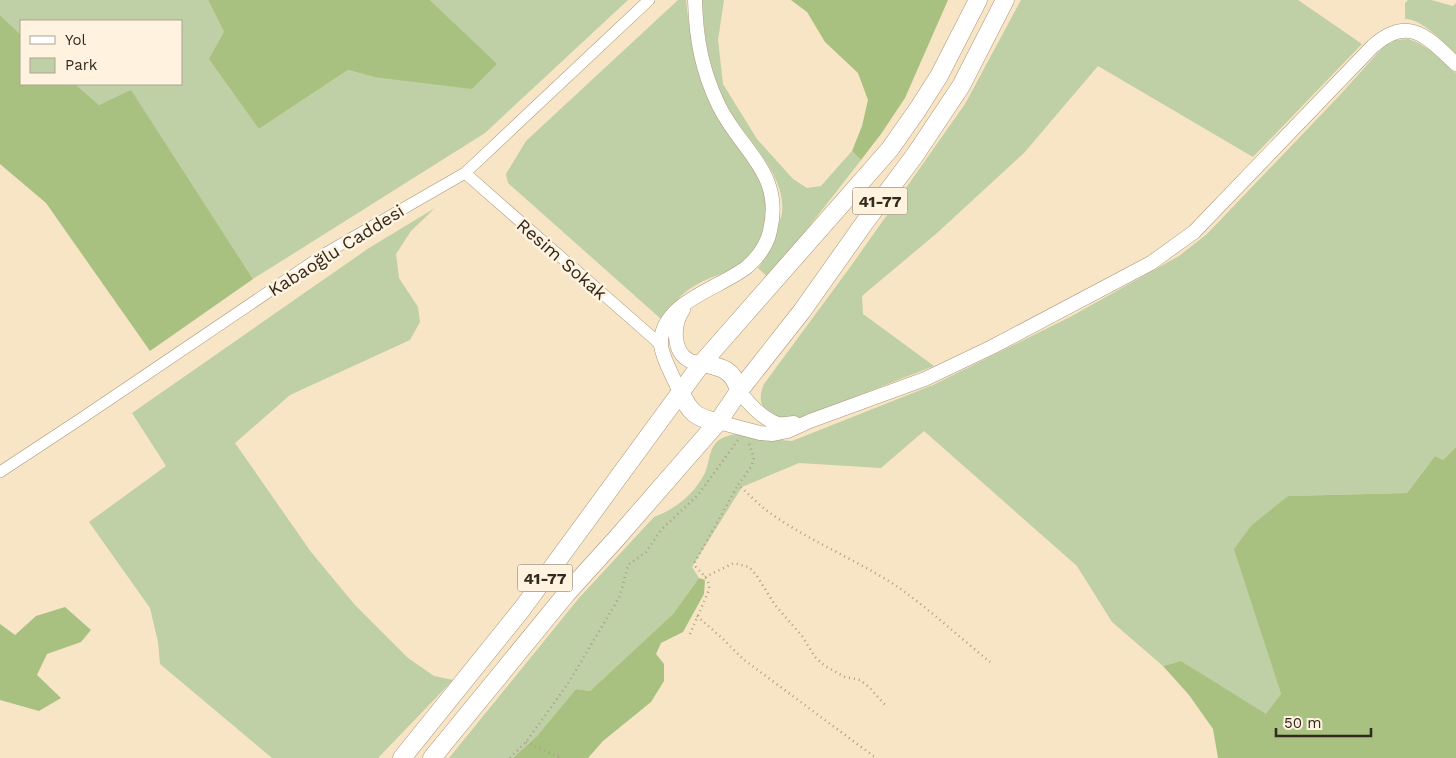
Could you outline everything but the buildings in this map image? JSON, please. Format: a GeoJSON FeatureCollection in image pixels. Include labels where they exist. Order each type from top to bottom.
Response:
{"type":"FeatureCollection","features":[{"type":"Feature","properties":{"kind":"highway","name":"41-77"},"geometry":{"type":"LineString","coordinates":[[702,364],[890,149],[939,76],[978,0]]}},
{"type":"Feature","properties":{"kind":"highway","name":"41-77"},"geometry":{"type":"LineString","coordinates":[[739,391],[802,311],[943,114],[961,86],[1005,0]]}},
{"type":"Feature","properties":{"kind":"highway"},"geometry":{"type":"LineString","coordinates":[[702,364],[724,369],[731,374],[739,391],[718,422],[698,417],[691,411],[680,392],[702,364]]}},
{"type":"Feature","properties":{"kind":"highway","name":"41-77"},"geometry":{"type":"LineString","coordinates":[[402,758],[522,610],[680,392]]}},
{"type":"Feature","properties":{"kind":"highway","name":"41-77"},"geometry":{"type":"LineString","coordinates":[[432,758],[567,594],[718,422]]}},
{"type":"Feature","properties":{"kind":"street","name":"Kabaoğlu Caddesi"},"geometry":{"type":"LineString","coordinates":[[0,472],[326,253],[465,173],[649,0]]}},
{"type":"Feature","properties":{"kind":"street"},"geometry":{"type":"LineString","coordinates":[[680,392],[660,344],[669,318],[676,310],[746,267],[757,257],[770,232],[772,214],[770,191],[761,167],[720,108],[710,85],[700,56],[695,0]]}},
{"type":"Feature","properties":{"kind":"street"},"geometry":{"type":"LineString","coordinates":[[718,422],[743,433],[773,434],[788,431],[924,379],[992,347],[1112,284],[1174,247],[1194,232],[1383,38],[1394,32],[1408,30],[1419,32],[1430,39],[1456,64]]}},
{"type":"Feature","properties":{"kind":"street","name":"Resim Sokak"},"geometry":{"type":"LineString","coordinates":[[465,173],[660,344]]}},
{"type":"Feature","properties":{"kind":"street"},"geometry":{"type":"LineString","coordinates":[[691,300],[680,315],[675,328],[677,342],[683,355],[690,361],[702,364]]}},
{"type":"Feature","properties":{"kind":"street"},"geometry":{"type":"LineString","coordinates":[[739,391],[756,411],[773,422],[780,424],[810,421]]}},
{"type":"Feature","properties":{"kind":"path"},"geometry":{"type":"LineString","coordinates":[[510,758],[526,742],[569,682],[620,596],[628,565],[646,552],[661,530],[698,494],[743,433],[753,450],[754,458],[751,467],[738,485],[696,562],[696,568],[710,584],[690,634]]}},
{"type":"Feature","properties":{"kind":"path"},"geometry":{"type":"LineString","coordinates":[[738,485],[768,512],[894,585],[990,662]]}},
{"type":"Feature","properties":{"kind":"path"},"geometry":{"type":"LineString","coordinates":[[705,577],[734,563],[748,567],[757,576],[775,605],[802,636],[815,657],[824,666],[845,677],[860,680],[885,705]]}},
{"type":"Feature","properties":{"kind":"path"},"geometry":{"type":"LineString","coordinates":[[697,616],[713,629],[743,660],[876,758]]}},
{"type":"Feature","properties":{"kind":"path"},"geometry":{"type":"LineString","coordinates":[[526,742],[561,758]]}},
{"type":"Feature","properties":{"kind":"green space"},"geometry":{"type":"Polygon","coordinates":[[[0,0],[208,0],[224,32],[259,129],[348,70],[374,77],[496,64],[430,0],[628,0],[485,133],[253,279],[131,91],[99,105],[76,85],[182,85],[182,20],[20,20],[20,34],[0,15],[0,0]]]}},
{"type":"Feature","properties":{"kind":"green space"},"geometry":{"type":"Polygon","coordinates":[[[208,0],[430,0],[497,64],[472,89],[374,77],[348,70],[259,129],[209,59],[224,32],[208,0]]]}},
{"type":"Feature","properties":{"kind":"green space"},"geometry":{"type":"Polygon","coordinates":[[[678,0],[686,0],[695,54],[711,106],[747,158],[760,182],[764,194],[766,220],[755,251],[743,263],[691,288],[677,300],[661,319],[508,183],[506,174],[526,141],[678,0]]]}},
{"type":"Feature","properties":{"kind":"green space"},"geometry":{"type":"Polygon","coordinates":[[[702,0],[724,0],[718,40],[723,84],[757,139],[793,179],[807,188],[821,186],[852,151],[861,160],[769,278],[758,268],[769,251],[780,220],[782,197],[769,167],[729,110],[717,84],[708,49],[702,0]]]}},
{"type":"Feature","properties":{"kind":"green space"},"geometry":{"type":"Polygon","coordinates":[[[791,0],[948,0],[905,98],[861,160],[852,151],[862,126],[868,100],[858,73],[825,42],[807,12],[791,0]]]}},
{"type":"Feature","properties":{"kind":"green space"},"geometry":{"type":"Polygon","coordinates":[[[1021,0],[1298,0],[1362,44],[1253,157],[1098,66],[1024,153],[937,233],[862,296],[863,314],[934,366],[798,419],[777,418],[767,412],[761,400],[764,384],[851,266],[965,104],[1021,0]]]}},
{"type":"Feature","properties":{"kind":"green space"},"geometry":{"type":"Polygon","coordinates":[[[1408,0],[1431,0],[1453,6],[1456,3],[1456,54],[1418,22],[1405,19],[1405,3],[1408,0]]]}},
{"type":"Feature","properties":{"kind":"green space"},"geometry":{"type":"Polygon","coordinates":[[[0,15],[20,34],[20,85],[76,85],[99,105],[131,90],[253,279],[150,351],[46,203],[0,164],[0,15]]]}},
{"type":"Feature","properties":{"kind":"green space"},"geometry":{"type":"Polygon","coordinates":[[[1408,39],[1428,49],[1456,73],[1456,447],[1443,460],[1435,456],[1407,493],[1288,496],[1235,548],[1281,694],[1266,715],[1181,661],[1163,666],[1112,622],[1077,566],[924,431],[881,468],[799,463],[742,487],[692,567],[699,578],[673,614],[590,691],[576,689],[537,736],[513,758],[449,758],[579,598],[654,517],[670,510],[690,494],[705,473],[711,451],[722,438],[738,434],[792,441],[933,385],[1070,317],[1179,256],[1207,234],[1339,96],[1384,46],[1396,40],[1408,39]]]}},
{"type":"Feature","properties":{"kind":"green space"},"geometry":{"type":"Polygon","coordinates":[[[435,208],[411,231],[396,254],[399,278],[418,307],[420,322],[410,340],[290,395],[235,443],[311,552],[355,605],[408,658],[434,676],[453,680],[378,758],[272,758],[160,664],[158,642],[150,608],[89,522],[166,466],[132,413],[369,248],[435,208]]]}},
{"type":"Feature","properties":{"kind":"green space"},"geometry":{"type":"Polygon","coordinates":[[[1456,447],[1456,758],[1218,758],[1213,729],[1189,695],[1163,666],[1181,661],[1266,714],[1281,694],[1234,549],[1252,525],[1288,496],[1407,493],[1435,456],[1443,460],[1456,447]]]}},
{"type":"Feature","properties":{"kind":"green space"},"geometry":{"type":"Polygon","coordinates":[[[699,578],[705,580],[704,594],[683,632],[661,643],[656,654],[664,664],[664,681],[651,702],[603,741],[588,758],[513,758],[537,736],[576,689],[590,691],[673,614],[699,578]]]}},
{"type":"Feature","properties":{"kind":"green space"},"geometry":{"type":"Polygon","coordinates":[[[65,607],[91,630],[81,642],[47,654],[37,675],[61,698],[39,711],[0,700],[0,624],[15,635],[36,616],[65,607]]]}}]}
